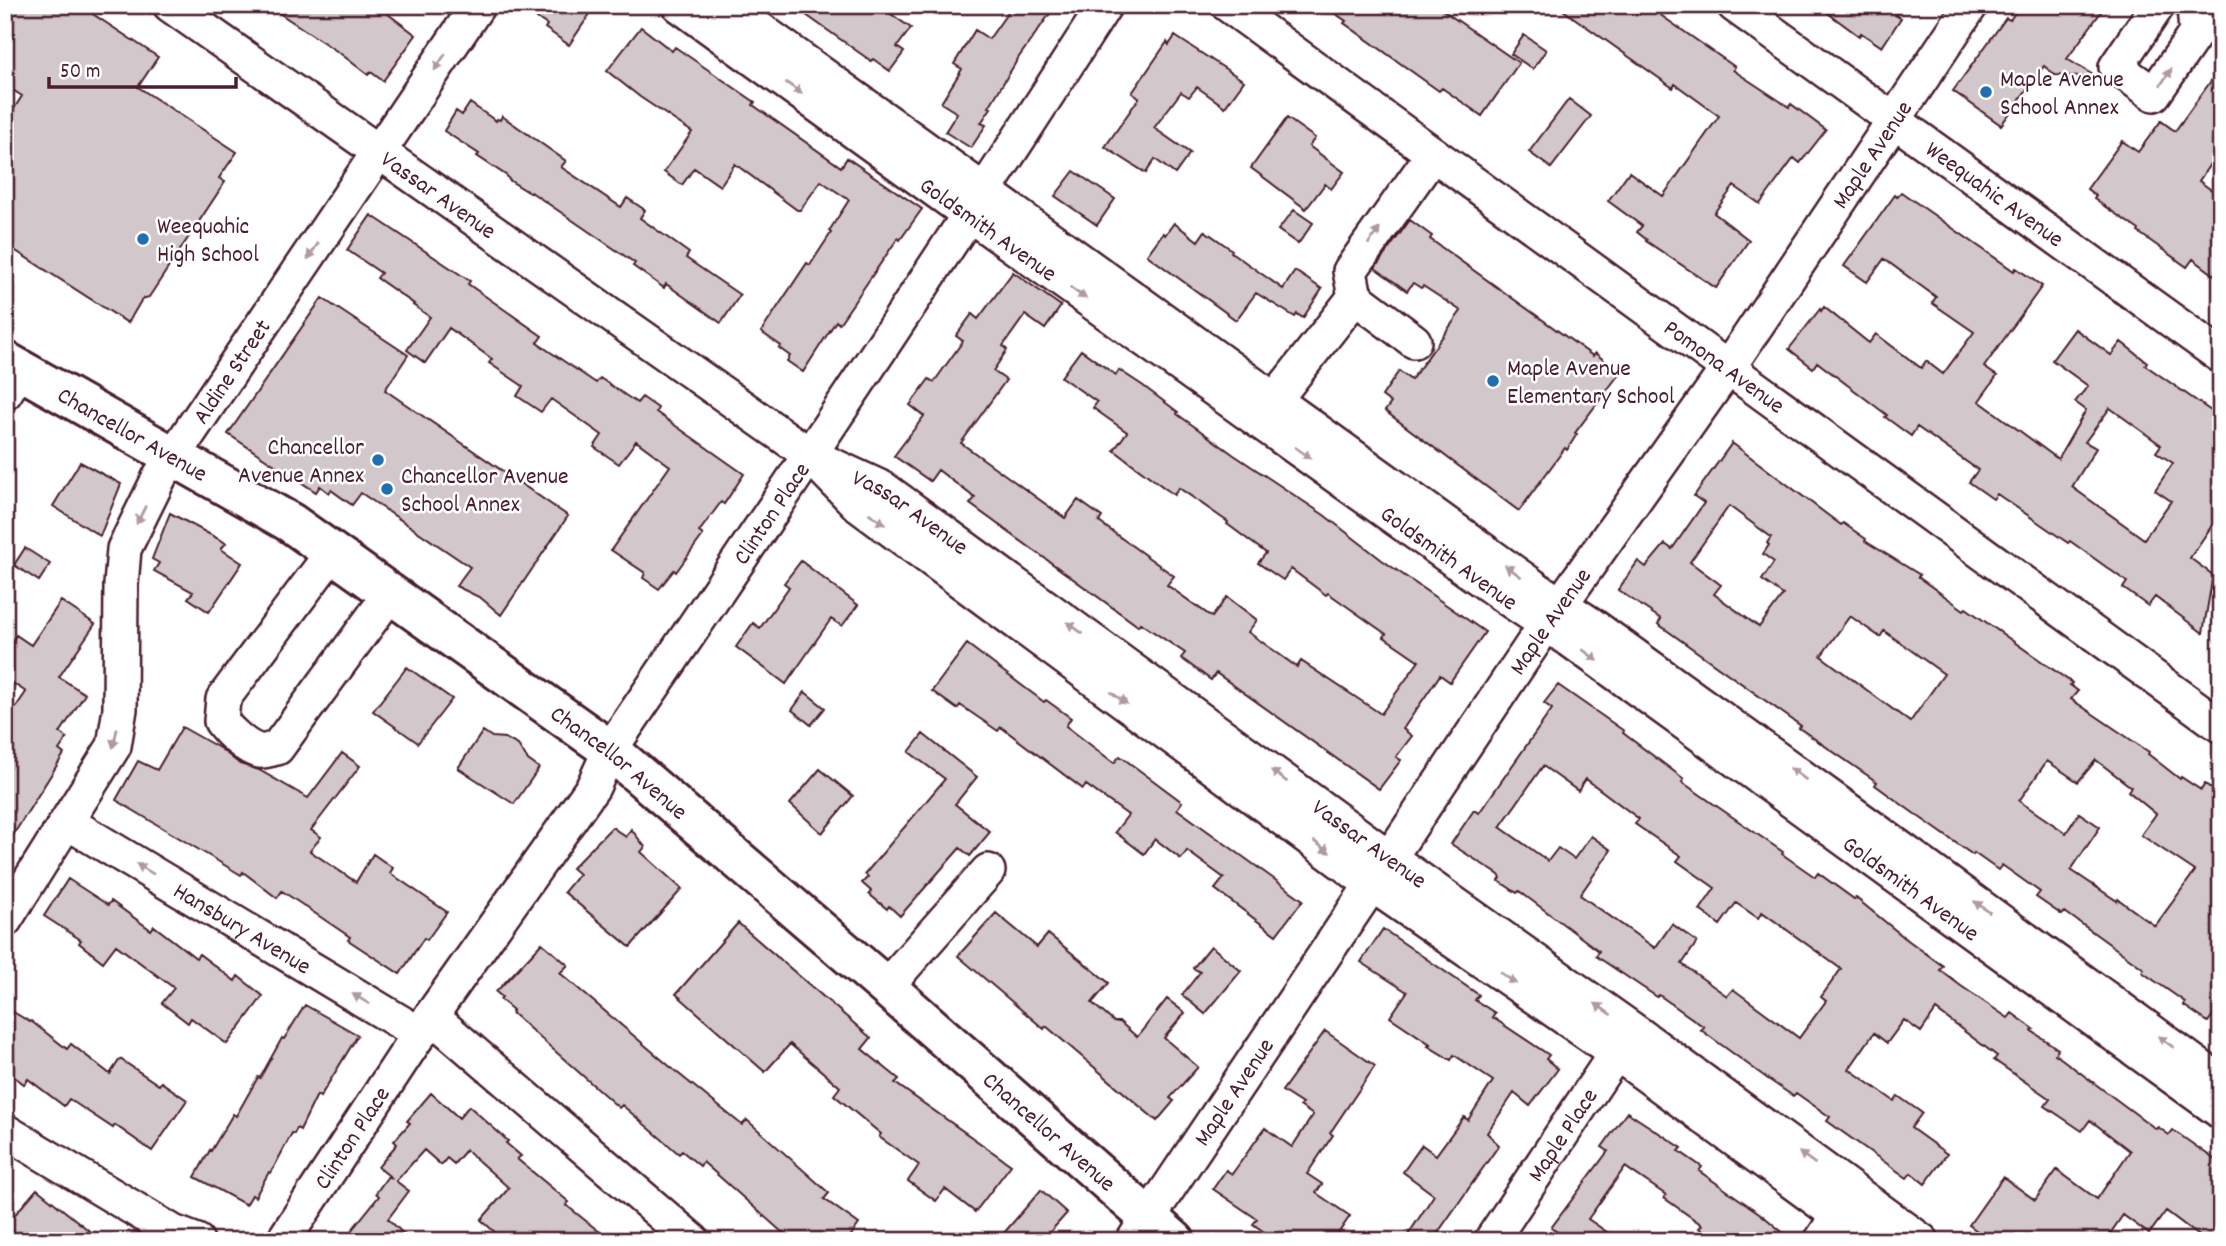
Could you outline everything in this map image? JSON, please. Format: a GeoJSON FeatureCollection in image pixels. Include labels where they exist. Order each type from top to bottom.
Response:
{"type":"FeatureCollection","features":[{"type":"Feature","properties":{"kind":"main road","name":"Chancellor Avenue"},"geometry":{"type":"LineString","coordinates":[[10,374],[174,456],[291,523],[610,751],[886,988],[1152,1233]]}},
{"type":"Feature","properties":{"kind":"street","name":"Vassar Avenue"},"geometry":{"type":"LineString","coordinates":[[170,5],[810,455],[859,506],[1098,663],[1381,871],[1626,1043],[1837,1216],[1873,1241]]}},
{"type":"Feature","properties":{"kind":"street","name":"Aldine Street"},"geometry":{"type":"LineString","coordinates":[[5,920],[114,746],[120,709],[124,549],[160,476],[478,5]]}},
{"type":"Feature","properties":{"kind":"street","name":"Goldsmith Avenue"},"geometry":{"type":"LineString","coordinates":[[679,5],[758,45],[1863,836],[2188,1073],[2221,1112]]}},
{"type":"Feature","properties":{"kind":"street","name":"Goldsmith Avenue"},"geometry":{"type":"LineString","coordinates":[[726,5],[758,45]]}},
{"type":"Feature","properties":{"kind":"street","name":"Clinton Place"},"geometry":{"type":"LineString","coordinates":[[283,1241],[425,1025],[593,788],[610,751],[810,455],[1105,5]]}},
{"type":"Feature","properties":{"kind":"street","name":"Pomona Avenue"},"geometry":{"type":"LineString","coordinates":[[1228,5],[2221,726]]}},
{"type":"Feature","properties":{"kind":"street","name":"Weequahic Avenue"},"geometry":{"type":"LineString","coordinates":[[1734,5],[2221,356]]}},
{"type":"Feature","properties":{"kind":"street","name":"Maple Avenue"},"geometry":{"type":"LineString","coordinates":[[1152,1233],[1381,871],[1553,614],[1728,368],[1971,5]]}},
{"type":"Feature","properties":{"kind":"street"},"geometry":{"type":"LineString","coordinates":[[2158,5],[2116,67],[2154,94],[2196,33],[2194,5]]}},
{"type":"Feature","properties":{"kind":"street"},"geometry":{"type":"LineString","coordinates":[[1414,341],[1355,297],[1350,271],[1433,154]]}},
{"type":"Feature","properties":{"kind":"street"},"geometry":{"type":"LineString","coordinates":[[1266,410],[1355,297]]}},
{"type":"Feature","properties":{"kind":"street"},"geometry":{"type":"LineString","coordinates":[[332,553],[223,699],[221,721],[250,747],[258,751],[277,748],[390,594]]}},
{"type":"Feature","properties":{"kind":"street","name":"Hansbury Avenue"},"geometry":{"type":"LineString","coordinates":[[66,822],[425,1025],[693,1241]]}},
{"type":"Feature","properties":{"kind":"street"},"geometry":{"type":"LineString","coordinates":[[886,988],[988,871]]}},
{"type":"Feature","properties":{"kind":"street","name":"Maple Place"},"geometry":{"type":"LineString","coordinates":[[1490,1241],[1626,1043]]}},
{"type":"Feature","properties":{"kind":"street","name":"Goldsmith Avenue"},"geometry":{"type":"LineString","coordinates":[[2188,1073],[2221,1082]]}},
{"type":"Feature","properties":{"kind":"street"},"geometry":{"type":"LineString","coordinates":[[5,1131],[179,1238]]}},
{"type":"Feature","properties":{"kind":"street","name":"Vassar Avenue"},"geometry":{"type":"LineString","coordinates":[[1837,1216],[1922,1241]]}},
{"type":"Feature","properties":{"kind":"building"},"geometry":{"type":"Polygon","coordinates":[[[5,5],[79,5],[158,57],[138,87],[237,152],[219,178],[225,182],[149,297],[142,299],[128,323],[5,244],[5,123],[22,96],[5,85],[5,5]]]}},
{"type":"Feature","properties":{"kind":"building"},"geometry":{"type":"Polygon","coordinates":[[[267,5],[376,5],[416,35],[383,81],[371,72],[368,75],[267,5]]]}},
{"type":"Feature","properties":{"kind":"building"},"geometry":{"type":"Polygon","coordinates":[[[518,5],[596,5],[569,45],[545,28],[547,25],[518,5]]]}},
{"type":"Feature","properties":{"kind":"building"},"geometry":{"type":"Polygon","coordinates":[[[792,5],[878,5],[911,28],[897,47],[904,52],[890,71],[873,59],[871,61],[792,5]]]}},
{"type":"Feature","properties":{"kind":"building"},"geometry":{"type":"Polygon","coordinates":[[[1013,5],[1056,5],[1019,57],[989,107],[991,108],[981,123],[986,125],[971,148],[945,132],[957,113],[941,103],[962,69],[954,64],[975,30],[989,39],[1013,5]]]}},
{"type":"Feature","properties":{"kind":"building"},"geometry":{"type":"Polygon","coordinates":[[[1323,5],[1435,5],[1519,63],[1482,116],[1442,88],[1439,91],[1323,5]]]}},
{"type":"Feature","properties":{"kind":"building"},"geometry":{"type":"Polygon","coordinates":[[[1556,5],[1646,5],[1735,67],[1733,70],[1789,107],[1791,104],[1826,130],[1800,163],[1794,158],[1760,204],[1734,186],[1714,213],[1749,240],[1716,288],[1646,241],[1637,232],[1642,226],[1608,201],[1629,172],[1663,196],[1719,116],[1675,84],[1673,88],[1556,5]]]}},
{"type":"Feature","properties":{"kind":"building"},"geometry":{"type":"Polygon","coordinates":[[[1817,5],[1902,5],[1895,15],[1901,18],[1882,47],[1861,33],[1859,36],[1817,5]]]}},
{"type":"Feature","properties":{"kind":"building","name":"Maple Avenue School Annex"},"geometry":{"type":"Polygon","coordinates":[[[2020,5],[2106,5],[2067,59],[2098,78],[2055,75],[2044,66],[2001,125],[1953,91],[2006,18],[2010,20],[2020,5]]]}},
{"type":"Feature","properties":{"kind":"building"},"geometry":{"type":"Polygon","coordinates":[[[641,27],[672,51],[675,47],[755,102],[753,105],[841,167],[847,158],[922,209],[900,240],[898,238],[839,324],[836,321],[803,372],[787,361],[790,356],[779,348],[781,346],[761,332],[807,263],[810,265],[849,200],[821,181],[800,210],[797,210],[735,164],[720,186],[694,168],[682,185],[664,172],[692,132],[607,71],[641,27]]]}},
{"type":"Feature","properties":{"kind":"building"},"geometry":{"type":"Polygon","coordinates":[[[1524,35],[1546,50],[1533,69],[1511,54],[1524,35]]]}},
{"type":"Feature","properties":{"kind":"building"},"geometry":{"type":"Polygon","coordinates":[[[1175,36],[1244,81],[1225,107],[1197,87],[1189,97],[1181,92],[1154,128],[1190,153],[1175,174],[1155,159],[1146,173],[1105,147],[1139,98],[1132,93],[1167,42],[1169,45],[1175,36]]]}},
{"type":"Feature","properties":{"kind":"building"},"geometry":{"type":"Polygon","coordinates":[[[2221,67],[2221,147],[2199,181],[2221,197],[2221,280],[2193,259],[2187,267],[2094,199],[2096,196],[2087,189],[2122,141],[2138,152],[2161,121],[2175,131],[2221,67]]]}},
{"type":"Feature","properties":{"kind":"building"},"geometry":{"type":"Polygon","coordinates":[[[1569,99],[1591,116],[1551,168],[1529,152],[1569,99]]]}},
{"type":"Feature","properties":{"kind":"building"},"geometry":{"type":"Polygon","coordinates":[[[470,103],[496,121],[502,116],[566,161],[561,167],[621,207],[627,198],[645,210],[640,218],[689,253],[686,258],[740,295],[721,323],[666,284],[664,288],[633,266],[635,263],[509,180],[477,156],[479,154],[444,131],[456,111],[462,115],[470,103]]]}},
{"type":"Feature","properties":{"kind":"building"},"geometry":{"type":"Polygon","coordinates":[[[1287,118],[1315,138],[1309,146],[1344,172],[1331,189],[1325,184],[1306,209],[1251,168],[1287,118]]]}},
{"type":"Feature","properties":{"kind":"building"},"geometry":{"type":"Polygon","coordinates":[[[1074,171],[1115,199],[1097,225],[1055,196],[1074,171]]]}},
{"type":"Feature","properties":{"kind":"building"},"geometry":{"type":"Polygon","coordinates":[[[1901,192],[2014,271],[2016,268],[2042,286],[1984,367],[1997,376],[1979,401],[2058,459],[2086,410],[2075,402],[2088,386],[2052,360],[2075,329],[2111,355],[2121,342],[2147,362],[2145,365],[2221,418],[2221,512],[2190,558],[2213,575],[2203,633],[2155,597],[2148,606],[2123,588],[2127,582],[2070,541],[2068,543],[1997,494],[1993,499],[1969,482],[1978,470],[1917,427],[1911,436],[1817,362],[1813,368],[1789,349],[1824,307],[1869,343],[1876,334],[1921,368],[1926,361],[1943,374],[1974,332],[1932,303],[1936,297],[1884,259],[1867,282],[1844,266],[1895,195],[1897,197],[1901,192]],[[2110,408],[2085,442],[2096,448],[2072,487],[2144,539],[2171,501],[2155,490],[2173,463],[2156,452],[2161,445],[2110,408]]]}},
{"type":"Feature","properties":{"kind":"building"},"geometry":{"type":"Polygon","coordinates":[[[1294,210],[1313,223],[1298,244],[1278,230],[1294,210]]]}},
{"type":"Feature","properties":{"kind":"building"},"geometry":{"type":"Polygon","coordinates":[[[371,215],[470,281],[468,284],[542,336],[537,343],[596,383],[600,378],[637,403],[642,397],[658,408],[656,412],[744,474],[724,504],[721,502],[699,532],[703,535],[676,572],[674,570],[659,589],[643,578],[645,573],[611,550],[670,466],[636,441],[619,464],[594,447],[602,435],[551,399],[541,412],[517,396],[523,386],[489,363],[492,359],[449,328],[425,363],[407,350],[430,317],[377,278],[381,273],[347,250],[371,215]]]}},
{"type":"Feature","properties":{"kind":"building"},"geometry":{"type":"Polygon","coordinates":[[[1410,220],[1432,236],[1430,239],[1620,373],[1575,433],[1577,434],[1567,450],[1565,448],[1519,511],[1385,411],[1391,403],[1382,396],[1399,371],[1411,380],[1461,311],[1423,286],[1421,288],[1413,283],[1407,291],[1375,268],[1410,220]]]}},
{"type":"Feature","properties":{"kind":"building"},"geometry":{"type":"Polygon","coordinates":[[[1174,223],[1198,241],[1205,231],[1283,289],[1295,271],[1322,289],[1303,318],[1297,314],[1295,317],[1256,293],[1236,320],[1147,255],[1174,223]]]}},
{"type":"Feature","properties":{"kind":"building"},"geometry":{"type":"Polygon","coordinates":[[[1013,272],[1061,306],[1045,329],[1025,315],[1003,346],[1007,350],[993,371],[1006,380],[961,443],[1065,518],[1078,500],[1102,517],[1099,522],[1174,576],[1167,585],[1212,617],[1227,597],[1257,620],[1248,632],[1297,667],[1301,661],[1381,714],[1419,661],[1384,637],[1386,634],[1291,569],[1283,580],[1258,563],[1266,553],[1227,524],[1228,522],[1179,488],[1174,495],[1114,450],[1127,432],[1093,408],[1097,402],[1061,377],[1081,350],[1116,375],[1119,370],[1142,385],[1178,412],[1177,414],[1324,515],[1382,560],[1485,632],[1450,682],[1440,675],[1403,729],[1412,736],[1396,757],[1401,760],[1379,789],[1216,673],[1211,680],[1181,658],[1185,653],[1140,623],[1138,626],[970,504],[975,498],[938,470],[930,481],[894,456],[924,416],[910,405],[929,379],[934,382],[963,341],[956,336],[972,314],[978,319],[1013,272]]]}},
{"type":"Feature","properties":{"kind":"building","name":"Chancellor Avenue Annex"},"geometry":{"type":"Polygon","coordinates":[[[322,298],[408,355],[385,390],[568,516],[501,615],[481,598],[456,586],[470,567],[361,493],[352,505],[331,490],[329,493],[320,486],[316,492],[228,434],[322,298]]]}},
{"type":"Feature","properties":{"kind":"building"},"geometry":{"type":"Polygon","coordinates":[[[1732,443],[1841,525],[1843,523],[1866,539],[1865,541],[1920,575],[1918,577],[1964,610],[1966,608],[2072,683],[2070,685],[2078,691],[2071,699],[2149,752],[2148,754],[2180,779],[2181,777],[2201,790],[2205,784],[2221,795],[2221,1004],[2208,1022],[2142,972],[2144,969],[2065,912],[2062,915],[2036,897],[2040,892],[2002,865],[1998,870],[1974,853],[1973,855],[1912,812],[1875,785],[1877,782],[1658,624],[1661,619],[1618,590],[1638,561],[1646,567],[1665,544],[1672,549],[1704,503],[1694,496],[1732,443]],[[1729,506],[1690,562],[1721,585],[1714,594],[1759,627],[1783,595],[1762,580],[1774,562],[1763,554],[1771,537],[1729,506]],[[1850,616],[1821,656],[1910,722],[1944,674],[1884,631],[1880,637],[1850,616]],[[2096,760],[2078,782],[2047,761],[2019,801],[2066,833],[2079,813],[2100,827],[2071,870],[2155,926],[2195,871],[2141,835],[2156,814],[2128,791],[2131,787],[2096,760]]]}},
{"type":"Feature","properties":{"kind":"building"},"geometry":{"type":"Polygon","coordinates":[[[80,462],[121,484],[100,536],[53,506],[80,462]]]}},
{"type":"Feature","properties":{"kind":"building"},"geometry":{"type":"Polygon","coordinates":[[[170,513],[226,543],[221,549],[242,563],[209,612],[188,598],[193,592],[154,571],[159,563],[152,559],[170,513]]]}},
{"type":"Feature","properties":{"kind":"building"},"geometry":{"type":"Polygon","coordinates":[[[25,548],[50,564],[39,581],[14,565],[25,548]]]}},
{"type":"Feature","properties":{"kind":"building"},"geometry":{"type":"Polygon","coordinates":[[[801,561],[858,605],[842,626],[831,619],[786,684],[736,647],[753,623],[760,628],[789,587],[784,583],[801,561]]]}},
{"type":"Feature","properties":{"kind":"building"},"geometry":{"type":"Polygon","coordinates":[[[61,601],[95,624],[59,677],[85,694],[60,733],[67,738],[59,750],[64,754],[5,848],[5,723],[26,692],[5,678],[5,651],[16,635],[31,645],[61,601]]]}},
{"type":"Feature","properties":{"kind":"building"},"geometry":{"type":"Polygon","coordinates":[[[967,644],[1044,702],[1046,700],[1071,718],[1066,726],[1114,763],[1120,756],[1182,802],[1177,809],[1303,900],[1276,935],[1215,889],[1224,878],[1187,851],[1181,859],[1155,839],[1144,854],[1115,832],[1128,815],[1086,785],[1083,789],[1001,727],[998,731],[960,705],[957,709],[932,691],[967,644]]]}},
{"type":"Feature","properties":{"kind":"building"},"geometry":{"type":"Polygon","coordinates":[[[407,667],[452,699],[418,743],[373,711],[407,667]]]}},
{"type":"Feature","properties":{"kind":"building"},"geometry":{"type":"Polygon","coordinates":[[[1558,685],[1624,731],[1623,733],[1684,779],[1682,782],[1783,852],[1782,854],[1815,877],[1818,873],[1856,898],[1943,966],[1940,970],[1961,986],[2008,1018],[2012,1013],[2034,1029],[2032,1031],[2058,1049],[2055,1054],[2156,1129],[2158,1127],[2169,1135],[2173,1130],[2221,1164],[2221,1241],[2206,1241],[2166,1211],[2149,1234],[2123,1215],[2105,1241],[1991,1241],[1969,1225],[2003,1177],[2035,1200],[2057,1170],[2097,1199],[2130,1151],[2090,1120],[2082,1131],[2045,1106],[2050,1099],[1994,1060],[1997,1056],[1936,1010],[1921,1032],[1904,1020],[1887,1043],[1874,1033],[1849,1069],[1894,1101],[1898,1096],[1922,1113],[1911,1128],[1947,1154],[1925,1184],[1911,1173],[1907,1178],[1827,1121],[1830,1117],[1796,1093],[1793,1096],[1701,1030],[1704,1027],[1596,956],[1599,951],[1519,891],[1517,893],[1499,881],[1499,875],[1451,844],[1474,810],[1479,813],[1552,709],[1544,703],[1558,685]],[[1543,766],[1500,827],[1548,861],[1558,848],[1574,859],[1591,836],[1611,850],[1580,895],[1655,948],[1672,924],[1697,942],[1682,964],[1727,996],[1733,989],[1799,1038],[1826,1001],[1821,997],[1841,969],[1762,912],[1758,918],[1736,903],[1720,925],[1700,910],[1715,888],[1677,861],[1681,856],[1635,824],[1639,819],[1586,779],[1578,791],[1543,766]]]}},
{"type":"Feature","properties":{"kind":"building"},"geometry":{"type":"Polygon","coordinates":[[[805,692],[825,708],[811,725],[792,710],[805,692]]]}},
{"type":"Feature","properties":{"kind":"building"},"geometry":{"type":"Polygon","coordinates":[[[182,727],[221,749],[240,764],[259,770],[308,798],[342,753],[360,766],[311,830],[321,837],[310,851],[356,882],[373,854],[393,868],[390,873],[447,912],[427,940],[424,938],[400,974],[348,940],[350,937],[282,891],[277,898],[243,872],[241,875],[116,800],[138,761],[157,770],[182,727]]]}},
{"type":"Feature","properties":{"kind":"building"},"geometry":{"type":"Polygon","coordinates":[[[483,731],[492,737],[505,738],[518,745],[528,760],[539,768],[514,804],[458,768],[483,731]]]}},
{"type":"Feature","properties":{"kind":"building"},"geometry":{"type":"Polygon","coordinates":[[[923,734],[977,777],[955,804],[990,832],[970,856],[960,848],[900,916],[869,894],[871,891],[862,883],[868,877],[865,874],[945,779],[909,752],[923,734]]]}},
{"type":"Feature","properties":{"kind":"building"},"geometry":{"type":"Polygon","coordinates":[[[820,769],[853,796],[822,833],[790,804],[820,769]]]}},
{"type":"Feature","properties":{"kind":"building"},"geometry":{"type":"Polygon","coordinates":[[[612,827],[626,837],[631,829],[645,847],[641,852],[682,889],[630,947],[564,892],[579,874],[572,868],[612,827]]]}},
{"type":"Feature","properties":{"kind":"building"},"geometry":{"type":"Polygon","coordinates":[[[68,879],[108,905],[111,901],[151,930],[154,926],[196,958],[199,954],[235,981],[238,976],[263,996],[227,1044],[191,1018],[188,1023],[162,1003],[174,988],[116,945],[103,962],[79,943],[81,940],[44,916],[68,879]]]}},
{"type":"Feature","properties":{"kind":"building"},"geometry":{"type":"Polygon","coordinates":[[[996,913],[1037,947],[1048,934],[1109,983],[1092,1003],[1137,1037],[1167,999],[1185,1013],[1164,1038],[1198,1067],[1170,1098],[1174,1101],[1157,1121],[1046,1026],[1044,1029],[958,956],[996,913]]]}},
{"type":"Feature","properties":{"kind":"building"},"geometry":{"type":"Polygon","coordinates":[[[738,923],[871,1038],[862,1049],[899,1079],[895,1083],[1011,1165],[975,1212],[945,1189],[936,1201],[908,1181],[919,1165],[879,1137],[881,1134],[834,1095],[840,1087],[790,1044],[765,1072],[676,994],[738,923]]]}},
{"type":"Feature","properties":{"kind":"building"},"geometry":{"type":"Polygon","coordinates":[[[1383,929],[1479,995],[1475,1000],[1495,1013],[1492,1017],[1549,1055],[1546,1059],[1558,1069],[1530,1106],[1514,1093],[1487,1133],[1499,1145],[1432,1241],[1404,1241],[1434,1195],[1403,1172],[1422,1145],[1436,1155],[1464,1117],[1468,1120],[1493,1081],[1454,1055],[1451,1060],[1428,1046],[1430,1044],[1390,1017],[1407,992],[1361,962],[1383,929]]]}},
{"type":"Feature","properties":{"kind":"building"},"geometry":{"type":"Polygon","coordinates":[[[542,943],[568,965],[560,973],[742,1125],[747,1120],[829,1193],[824,1199],[859,1224],[847,1241],[792,1241],[703,1162],[700,1166],[682,1151],[679,1154],[622,1105],[619,1108],[511,1012],[513,1010],[496,992],[542,943]]]}},
{"type":"Feature","properties":{"kind":"building"},"geometry":{"type":"Polygon","coordinates":[[[1211,946],[1241,971],[1205,1014],[1182,995],[1200,972],[1193,968],[1211,946]]]}},
{"type":"Feature","properties":{"kind":"building"},"geometry":{"type":"Polygon","coordinates":[[[305,1005],[358,1035],[320,1097],[317,1095],[300,1130],[297,1128],[294,1134],[292,1133],[271,1173],[269,1172],[255,1197],[252,1195],[246,1205],[195,1177],[305,1005]]]}},
{"type":"Feature","properties":{"kind":"building"},"geometry":{"type":"Polygon","coordinates":[[[5,1007],[31,1021],[67,1049],[71,1044],[110,1074],[120,1059],[187,1100],[152,1151],[115,1125],[113,1128],[69,1099],[64,1106],[28,1079],[24,1084],[5,1070],[5,1007]]]}},
{"type":"Feature","properties":{"kind":"building"},"geometry":{"type":"Polygon","coordinates":[[[1325,1031],[1375,1066],[1330,1133],[1333,1135],[1307,1174],[1322,1184],[1316,1193],[1350,1216],[1333,1241],[1277,1241],[1253,1224],[1257,1219],[1213,1189],[1226,1170],[1232,1174],[1265,1128],[1292,1147],[1313,1115],[1282,1091],[1325,1031]]]}},
{"type":"Feature","properties":{"kind":"building"},"geometry":{"type":"Polygon","coordinates":[[[431,1093],[459,1118],[469,1106],[508,1141],[506,1143],[521,1156],[517,1159],[569,1202],[566,1205],[611,1241],[505,1241],[481,1220],[509,1188],[466,1150],[454,1164],[447,1158],[441,1165],[424,1150],[396,1181],[409,1191],[388,1219],[411,1241],[343,1241],[379,1196],[376,1193],[388,1176],[393,1179],[378,1167],[397,1144],[394,1141],[410,1123],[407,1121],[431,1093]]]}},
{"type":"Feature","properties":{"kind":"building"},"geometry":{"type":"Polygon","coordinates":[[[1627,1112],[1682,1148],[1679,1151],[1702,1167],[1699,1171],[1762,1215],[1793,1241],[1718,1241],[1699,1228],[1702,1225],[1664,1198],[1666,1195],[1625,1167],[1588,1219],[1620,1241],[1552,1241],[1559,1233],[1551,1228],[1608,1151],[1602,1147],[1627,1112]]]}},
{"type":"Feature","properties":{"kind":"building"},"geometry":{"type":"Polygon","coordinates":[[[37,1189],[102,1241],[24,1241],[5,1226],[37,1189]]]}},
{"type":"Feature","properties":{"kind":"building"},"geometry":{"type":"Polygon","coordinates":[[[1041,1190],[1067,1213],[1042,1241],[997,1241],[1041,1190]]]}},
{"type":"Feature","properties":{"kind":"place","name":"Maple Avenue School Annex"},"geometry":{"type":"Point","coordinates":[1986,92]}},
{"type":"Feature","properties":{"kind":"place","name":"Weequahic High School"},"geometry":{"type":"Point","coordinates":[143,239]}},
{"type":"Feature","properties":{"kind":"place","name":"Maple Avenue Elementary School"},"geometry":{"type":"Point","coordinates":[1493,381]}},
{"type":"Feature","properties":{"kind":"place","name":"Chancellor Avenue Annex"},"geometry":{"type":"Point","coordinates":[378,460]}},
{"type":"Feature","properties":{"kind":"place","name":"Chancellor Avenue School Annex"},"geometry":{"type":"Point","coordinates":[387,489]}}]}
